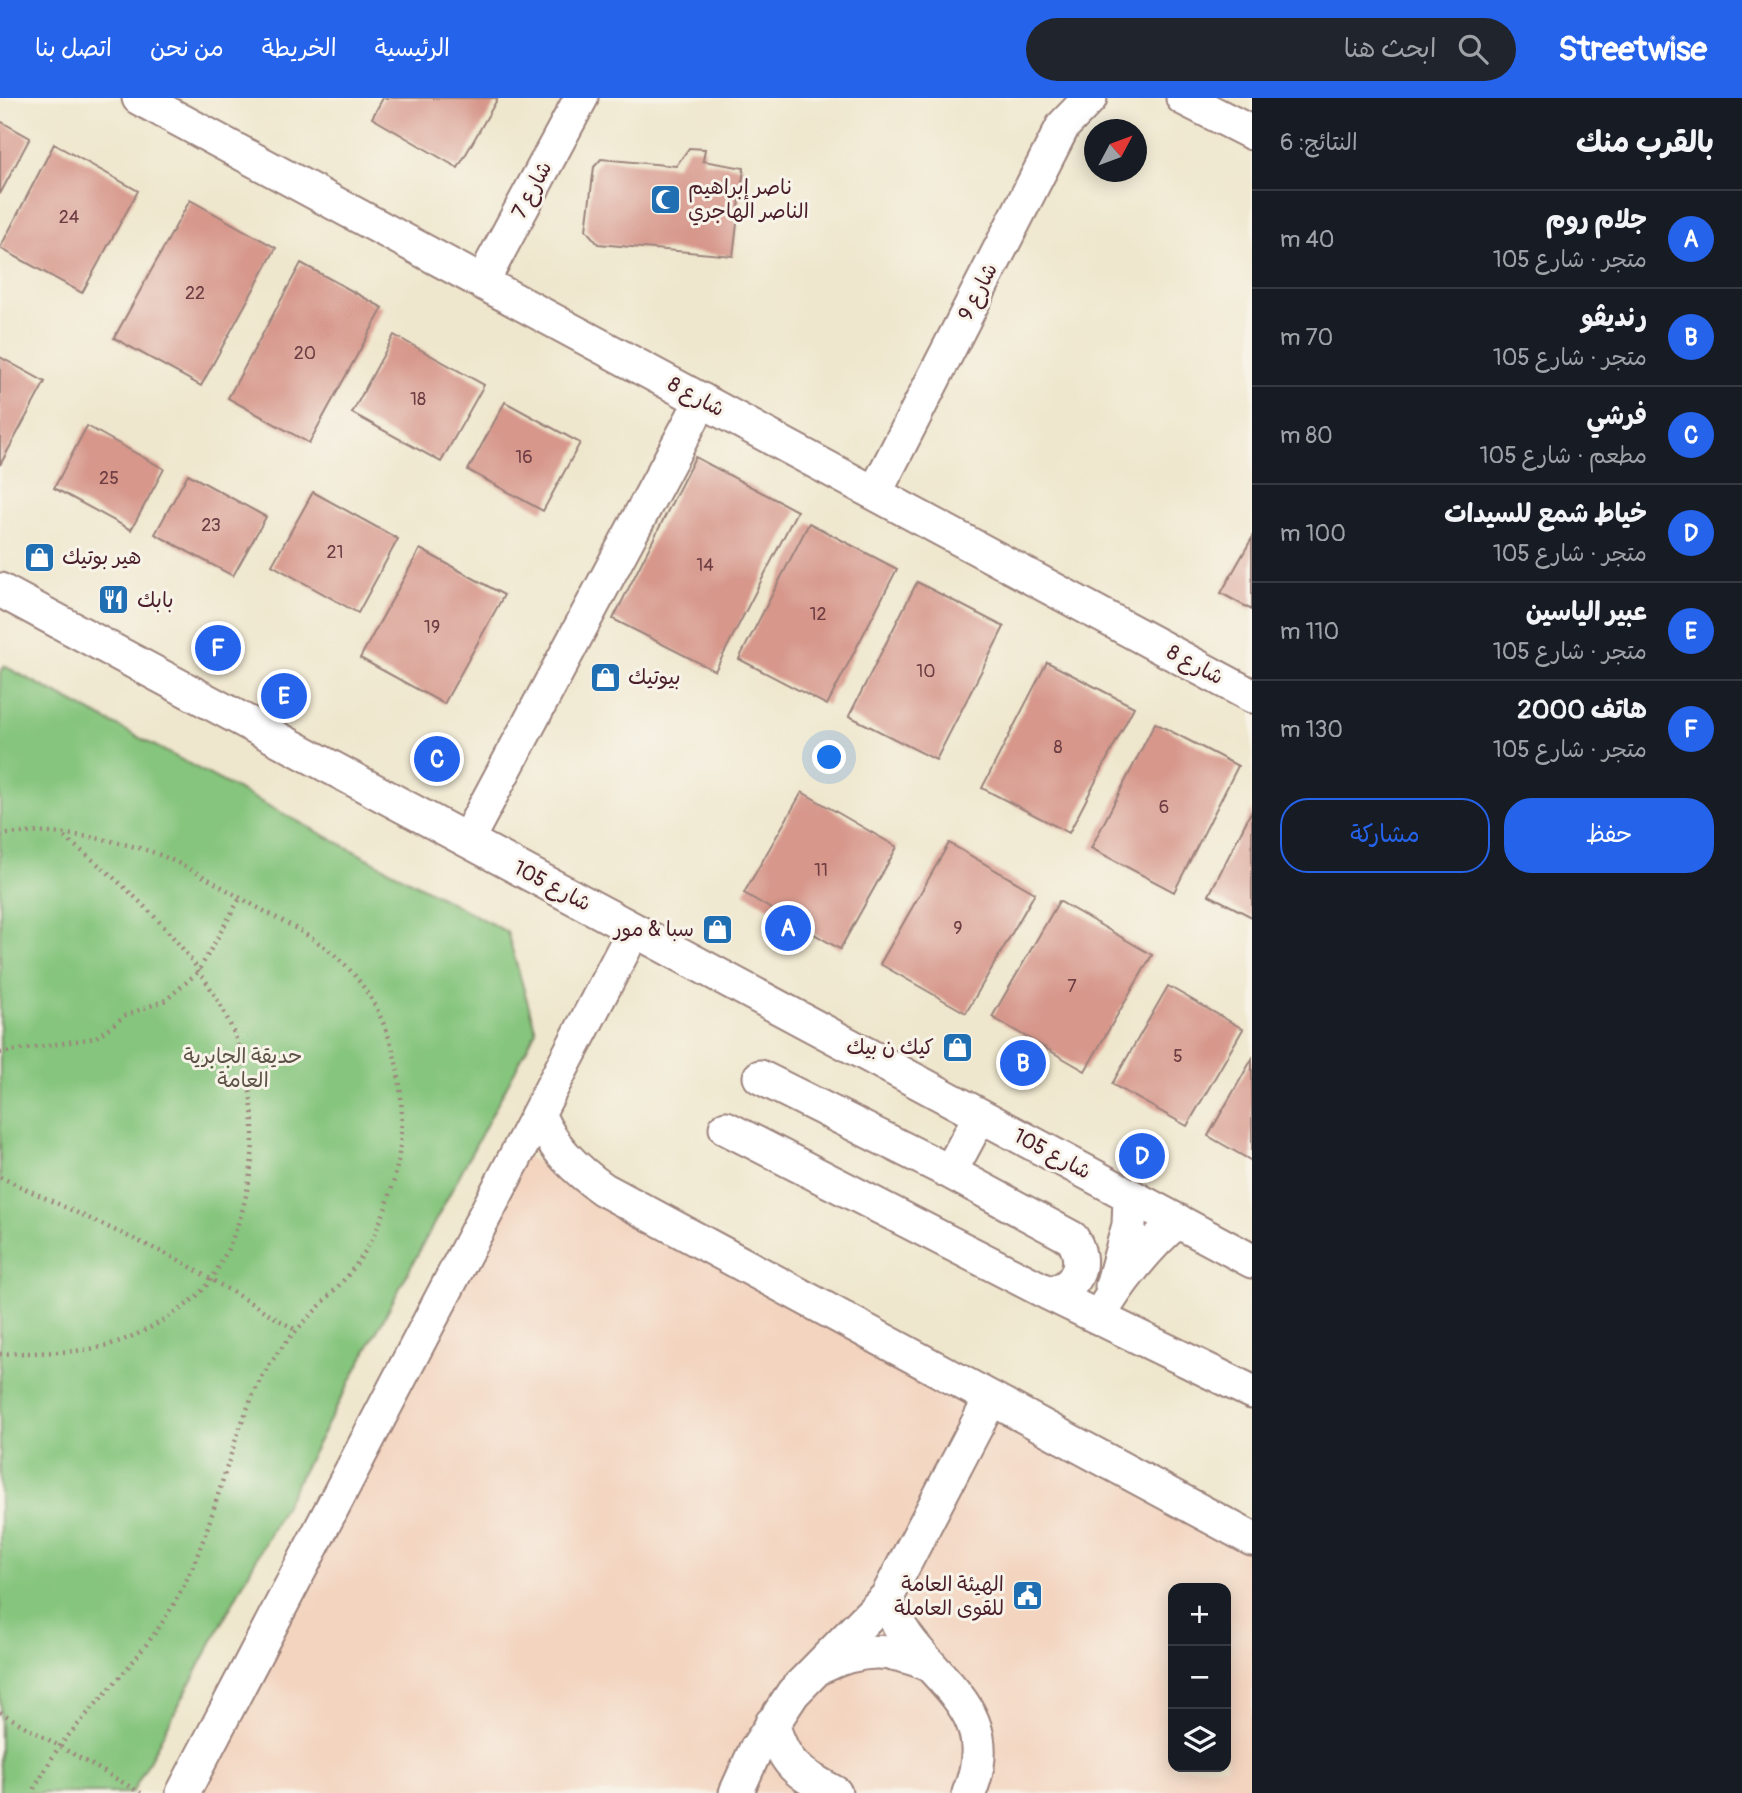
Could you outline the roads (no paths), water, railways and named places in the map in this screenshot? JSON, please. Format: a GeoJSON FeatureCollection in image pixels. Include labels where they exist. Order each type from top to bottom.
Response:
{"type":"FeatureCollection","features":[{"type":"Feature","properties":{"kind":"street","name":"شارع 8"},"geometry":{"type":"LineString","coordinates":[[139,98],[1252,696]]}},
{"type":"Feature","properties":{"kind":"street","name":"شارع 7"},"geometry":{"type":"LineString","coordinates":[[482,282],[581,98]]}},
{"type":"Feature","properties":{"kind":"street","name":"شارع 9"},"geometry":{"type":"LineString","coordinates":[[875,493],[1063,126],[1090,98]]}},
{"type":"Feature","properties":{"kind":"street"},"geometry":{"type":"LineString","coordinates":[[1183,98],[1252,133]]}},
{"type":"Feature","properties":{"kind":"street"},"geometry":{"type":"LineString","coordinates":[[467,840],[702,400]]}},
{"type":"Feature","properties":{"kind":"street","name":"شارع 105"},"geometry":{"type":"LineString","coordinates":[[0,590],[1252,1261]]}},
{"type":"Feature","properties":{"kind":"street"},"geometry":{"type":"LineString","coordinates":[[183,1793],[634,930]]}},
{"type":"Feature","properties":{"kind":"street"},"geometry":{"type":"LineString","coordinates":[[760,1077],[950,1172],[1072,1238],[1080,1255],[1078,1274],[1066,1288],[1048,1293]]}},
{"type":"Feature","properties":{"kind":"street"},"geometry":{"type":"LineString","coordinates":[[539,1116],[552,1141],[567,1160],[603,1188],[990,1399],[1251,1537]]}},
{"type":"Feature","properties":{"kind":"street"},"geometry":{"type":"LineString","coordinates":[[950,1172],[981,1116]]}},
{"type":"Feature","properties":{"kind":"street"},"geometry":{"type":"LineString","coordinates":[[726,1128],[1048,1293],[1105,1306],[1252,1392]]}},
{"type":"Feature","properties":{"kind":"street"},"geometry":{"type":"LineString","coordinates":[[1105,1306],[1129,1225],[1130,1196]]}},
{"type":"Feature","properties":{"kind":"street"},"geometry":{"type":"LineString","coordinates":[[1105,1306],[1156,1240],[1178,1221]]}},
{"type":"Feature","properties":{"kind":"street"},"geometry":{"type":"LineString","coordinates":[[736,1793],[772,1723],[812,1671],[887,1597],[990,1399]]}},
{"type":"Feature","properties":{"kind":"street"},"geometry":{"type":"LineString","coordinates":[[887,1597],[899,1629],[964,1703],[975,1726],[980,1746],[977,1774],[970,1793]]}},
{"type":"Feature","properties":{"kind":"street"},"geometry":{"type":"LineString","coordinates":[[812,1671],[849,1654],[864,1652],[884,1651],[910,1656],[929,1665]]}},
{"type":"Feature","properties":{"kind":"street"},"geometry":{"type":"LineString","coordinates":[[772,1723],[787,1761],[799,1774],[835,1793]]}},
{"type":"Feature","properties":{"kind":"place","name":"ناصر إبراهيم الناصر الهاجري"},"geometry":{"type":"Point","coordinates":[665,199]}},
{"type":"Feature","properties":{"kind":"place","name":"هير بوتيك"},"geometry":{"type":"Point","coordinates":[39,557]}},
{"type":"Feature","properties":{"kind":"place","name":"بابك"},"geometry":{"type":"Point","coordinates":[114,600]}},
{"type":"Feature","properties":{"kind":"place","name":"هاتف 2000"},"geometry":{"type":"Point","coordinates":[218,648]}},
{"type":"Feature","properties":{"kind":"place","name":"بيوتيك"},"geometry":{"type":"Point","coordinates":[605,677]}},
{"type":"Feature","properties":{"kind":"place","name":"عبير الياسين"},"geometry":{"type":"Point","coordinates":[284,696]}},
{"type":"Feature","properties":{"kind":"place","name":"فرشي"},"geometry":{"type":"Point","coordinates":[437,759]}},
{"type":"Feature","properties":{"kind":"place","name":"جلام روم"},"geometry":{"type":"Point","coordinates":[788,928]}},
{"type":"Feature","properties":{"kind":"place","name":"سبا & مور"},"geometry":{"type":"Point","coordinates":[717,929]}},
{"type":"Feature","properties":{"kind":"place","name":"كيك ن بيك"},"geometry":{"type":"Point","coordinates":[957,1047]}},
{"type":"Feature","properties":{"kind":"place","name":"رنديڤو"},"geometry":{"type":"Point","coordinates":[1023,1063]}},
{"type":"Feature","properties":{"kind":"place","name":"خياط شمع للسيدات"},"geometry":{"type":"Point","coordinates":[1142,1156]}},
{"type":"Feature","properties":{"kind":"place","name":"الهيئة العامة للقوى العاملة"},"geometry":{"type":"Point","coordinates":[1027,1596]}},
{"type":"Feature","properties":{"kind":"park label","name":"حديقة الجابرية العامة"},"geometry":{"type":"Point","coordinates":[243,1068]}}]}
